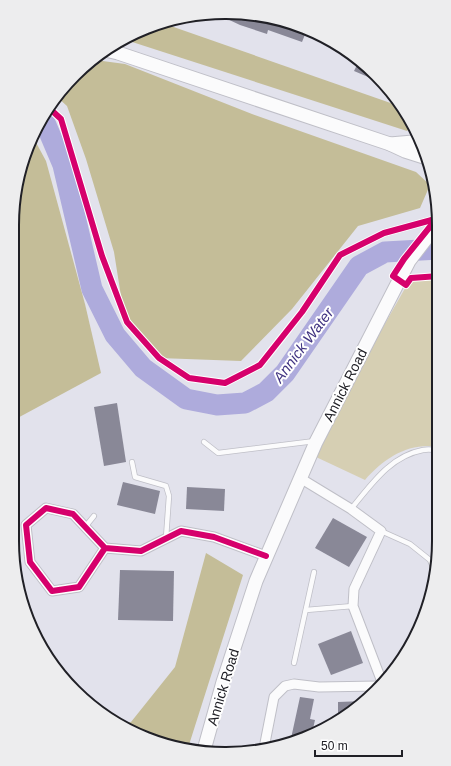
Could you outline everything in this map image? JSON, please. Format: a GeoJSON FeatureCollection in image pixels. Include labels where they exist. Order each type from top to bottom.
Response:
{"type":"FeatureCollection","features":[{"type":"Feature","properties":{"kind":"main road"},"geometry":{"type":"LineString","coordinates":[[116,51],[390,144],[420,156]]}},
{"type":"Feature","properties":{"kind":"main road"},"geometry":{"type":"LineString","coordinates":[[390,144],[414,141]]}},
{"type":"Feature","properties":{"kind":"main road","name":"Annick Road"},"geometry":{"type":"LineString","coordinates":[[205,746],[256,581],[300,478],[317,440],[409,261],[432,230]]}},
{"type":"Feature","properties":{"kind":"street"},"geometry":{"type":"LineString","coordinates":[[300,478],[350,509],[381,532],[354,589],[353,606],[380,678]]}},
{"type":"Feature","properties":{"kind":"street"},"geometry":{"type":"LineString","coordinates":[[105,548],[79,587],[52,591],[30,562],[26,525],[46,508],[73,514],[105,548],[141,551],[181,531],[214,537],[266,556]]}},
{"type":"Feature","properties":{"kind":"street"},"geometry":{"type":"LineString","coordinates":[[265,743],[274,697],[285,686],[294,684],[319,687],[373,686]]}},
{"type":"Feature","properties":{"kind":"lane"},"geometry":{"type":"LineString","coordinates":[[204,442],[218,453],[317,440]]}},
{"type":"Feature","properties":{"kind":"lane"},"geometry":{"type":"LineString","coordinates":[[350,509],[379,476],[398,459],[423,450],[432,450]]}},
{"type":"Feature","properties":{"kind":"lane"},"geometry":{"type":"LineString","coordinates":[[132,462],[135,477],[166,486],[169,496],[166,539]]}},
{"type":"Feature","properties":{"kind":"lane"},"geometry":{"type":"LineString","coordinates":[[85,527],[94,516]]}},
{"type":"Feature","properties":{"kind":"lane"},"geometry":{"type":"LineString","coordinates":[[381,532],[410,544],[431,562]]}},
{"type":"Feature","properties":{"kind":"lane"},"geometry":{"type":"LineString","coordinates":[[294,663],[314,572]]}},
{"type":"Feature","properties":{"kind":"lane"},"geometry":{"type":"LineString","coordinates":[[306,610],[353,606]]}},
{"type":"Feature","properties":{"kind":"shaded area"},"geometry":{"type":"Polygon","coordinates":[[[171,26],[391,103],[408,130],[407,131],[131,42],[171,26]]]}},
{"type":"Feature","properties":{"kind":"shaded area"},"geometry":{"type":"Polygon","coordinates":[[[102,61],[125,64],[252,114],[416,172],[427,183],[428,188],[420,208],[358,226],[292,309],[241,361],[159,358],[124,315],[114,252],[86,159],[67,106],[61,101],[70,89],[89,70],[102,61]]]}},
{"type":"Feature","properties":{"kind":"shaded area"},"geometry":{"type":"Polygon","coordinates":[[[36,143],[46,161],[85,304],[101,373],[19,417],[19,212],[26,172],[36,143]]]}},
{"type":"Feature","properties":{"kind":"shaded area"},"geometry":{"type":"Polygon","coordinates":[[[432,278],[432,446],[417,447],[398,453],[380,465],[365,480],[316,457],[369,352],[408,283],[415,279],[422,280],[432,278]]]}},
{"type":"Feature","properties":{"kind":"shaded area"},"geometry":{"type":"Polygon","coordinates":[[[206,553],[243,575],[189,744],[159,736],[128,723],[131,722],[175,667],[206,553]]]}},
{"type":"Feature","properties":{"kind":"building"},"geometry":{"type":"Polygon","coordinates":[[[227,19],[239,19],[266,23],[305,35],[302,42],[268,30],[267,34],[227,19]]]}},
{"type":"Feature","properties":{"kind":"building"},"geometry":{"type":"Polygon","coordinates":[[[356,66],[371,78],[354,71],[356,66]]]}},
{"type":"Feature","properties":{"kind":"building"},"geometry":{"type":"Polygon","coordinates":[[[117,403],[126,462],[104,466],[94,407],[117,403]]]}},
{"type":"Feature","properties":{"kind":"building"},"geometry":{"type":"Polygon","coordinates":[[[123,482],[160,491],[155,514],[117,505],[123,482]]]}},
{"type":"Feature","properties":{"kind":"building"},"geometry":{"type":"Polygon","coordinates":[[[187,487],[225,489],[224,511],[186,509],[187,487]]]}},
{"type":"Feature","properties":{"kind":"building"},"geometry":{"type":"Polygon","coordinates":[[[333,518],[367,537],[349,567],[315,548],[333,518]]]}},
{"type":"Feature","properties":{"kind":"building"},"geometry":{"type":"Polygon","coordinates":[[[120,570],[174,571],[173,621],[118,620],[120,570]]]}},
{"type":"Feature","properties":{"kind":"building"},"geometry":{"type":"Polygon","coordinates":[[[351,631],[363,663],[331,675],[318,644],[351,631]]]}},
{"type":"Feature","properties":{"kind":"building"},"geometry":{"type":"Polygon","coordinates":[[[300,697],[314,699],[310,719],[315,720],[313,728],[291,736],[300,697]]]}},
{"type":"Feature","properties":{"kind":"building"},"geometry":{"type":"Polygon","coordinates":[[[355,701],[338,713],[338,702],[355,701]]]}},
{"type":"Feature","properties":{"kind":"waterway","name":"Annick Water"},"geometry":{"type":"LineString","coordinates":[[46,125],[63,165],[92,289],[115,335],[143,368],[186,399],[217,405],[245,403],[266,392],[285,373],[359,266],[385,252],[432,249]]}},
{"type":"Feature","properties":{"kind":"cycle path"},"geometry":{"type":"LineString","coordinates":[[53,112],[61,119],[102,256],[127,322],[159,358],[189,378],[225,383],[260,365],[302,312],[340,255],[384,233],[432,220]]}},
{"type":"Feature","properties":{"kind":"cycle path"},"geometry":{"type":"LineString","coordinates":[[432,224],[404,259],[393,276],[406,285],[411,278],[432,276]]}},
{"type":"Feature","properties":{"kind":"cycle path"},"geometry":{"type":"LineString","coordinates":[[105,548],[79,587],[52,591],[30,562],[26,525],[46,508],[73,514],[105,548],[141,551],[181,531],[214,537],[266,556]]}}]}
